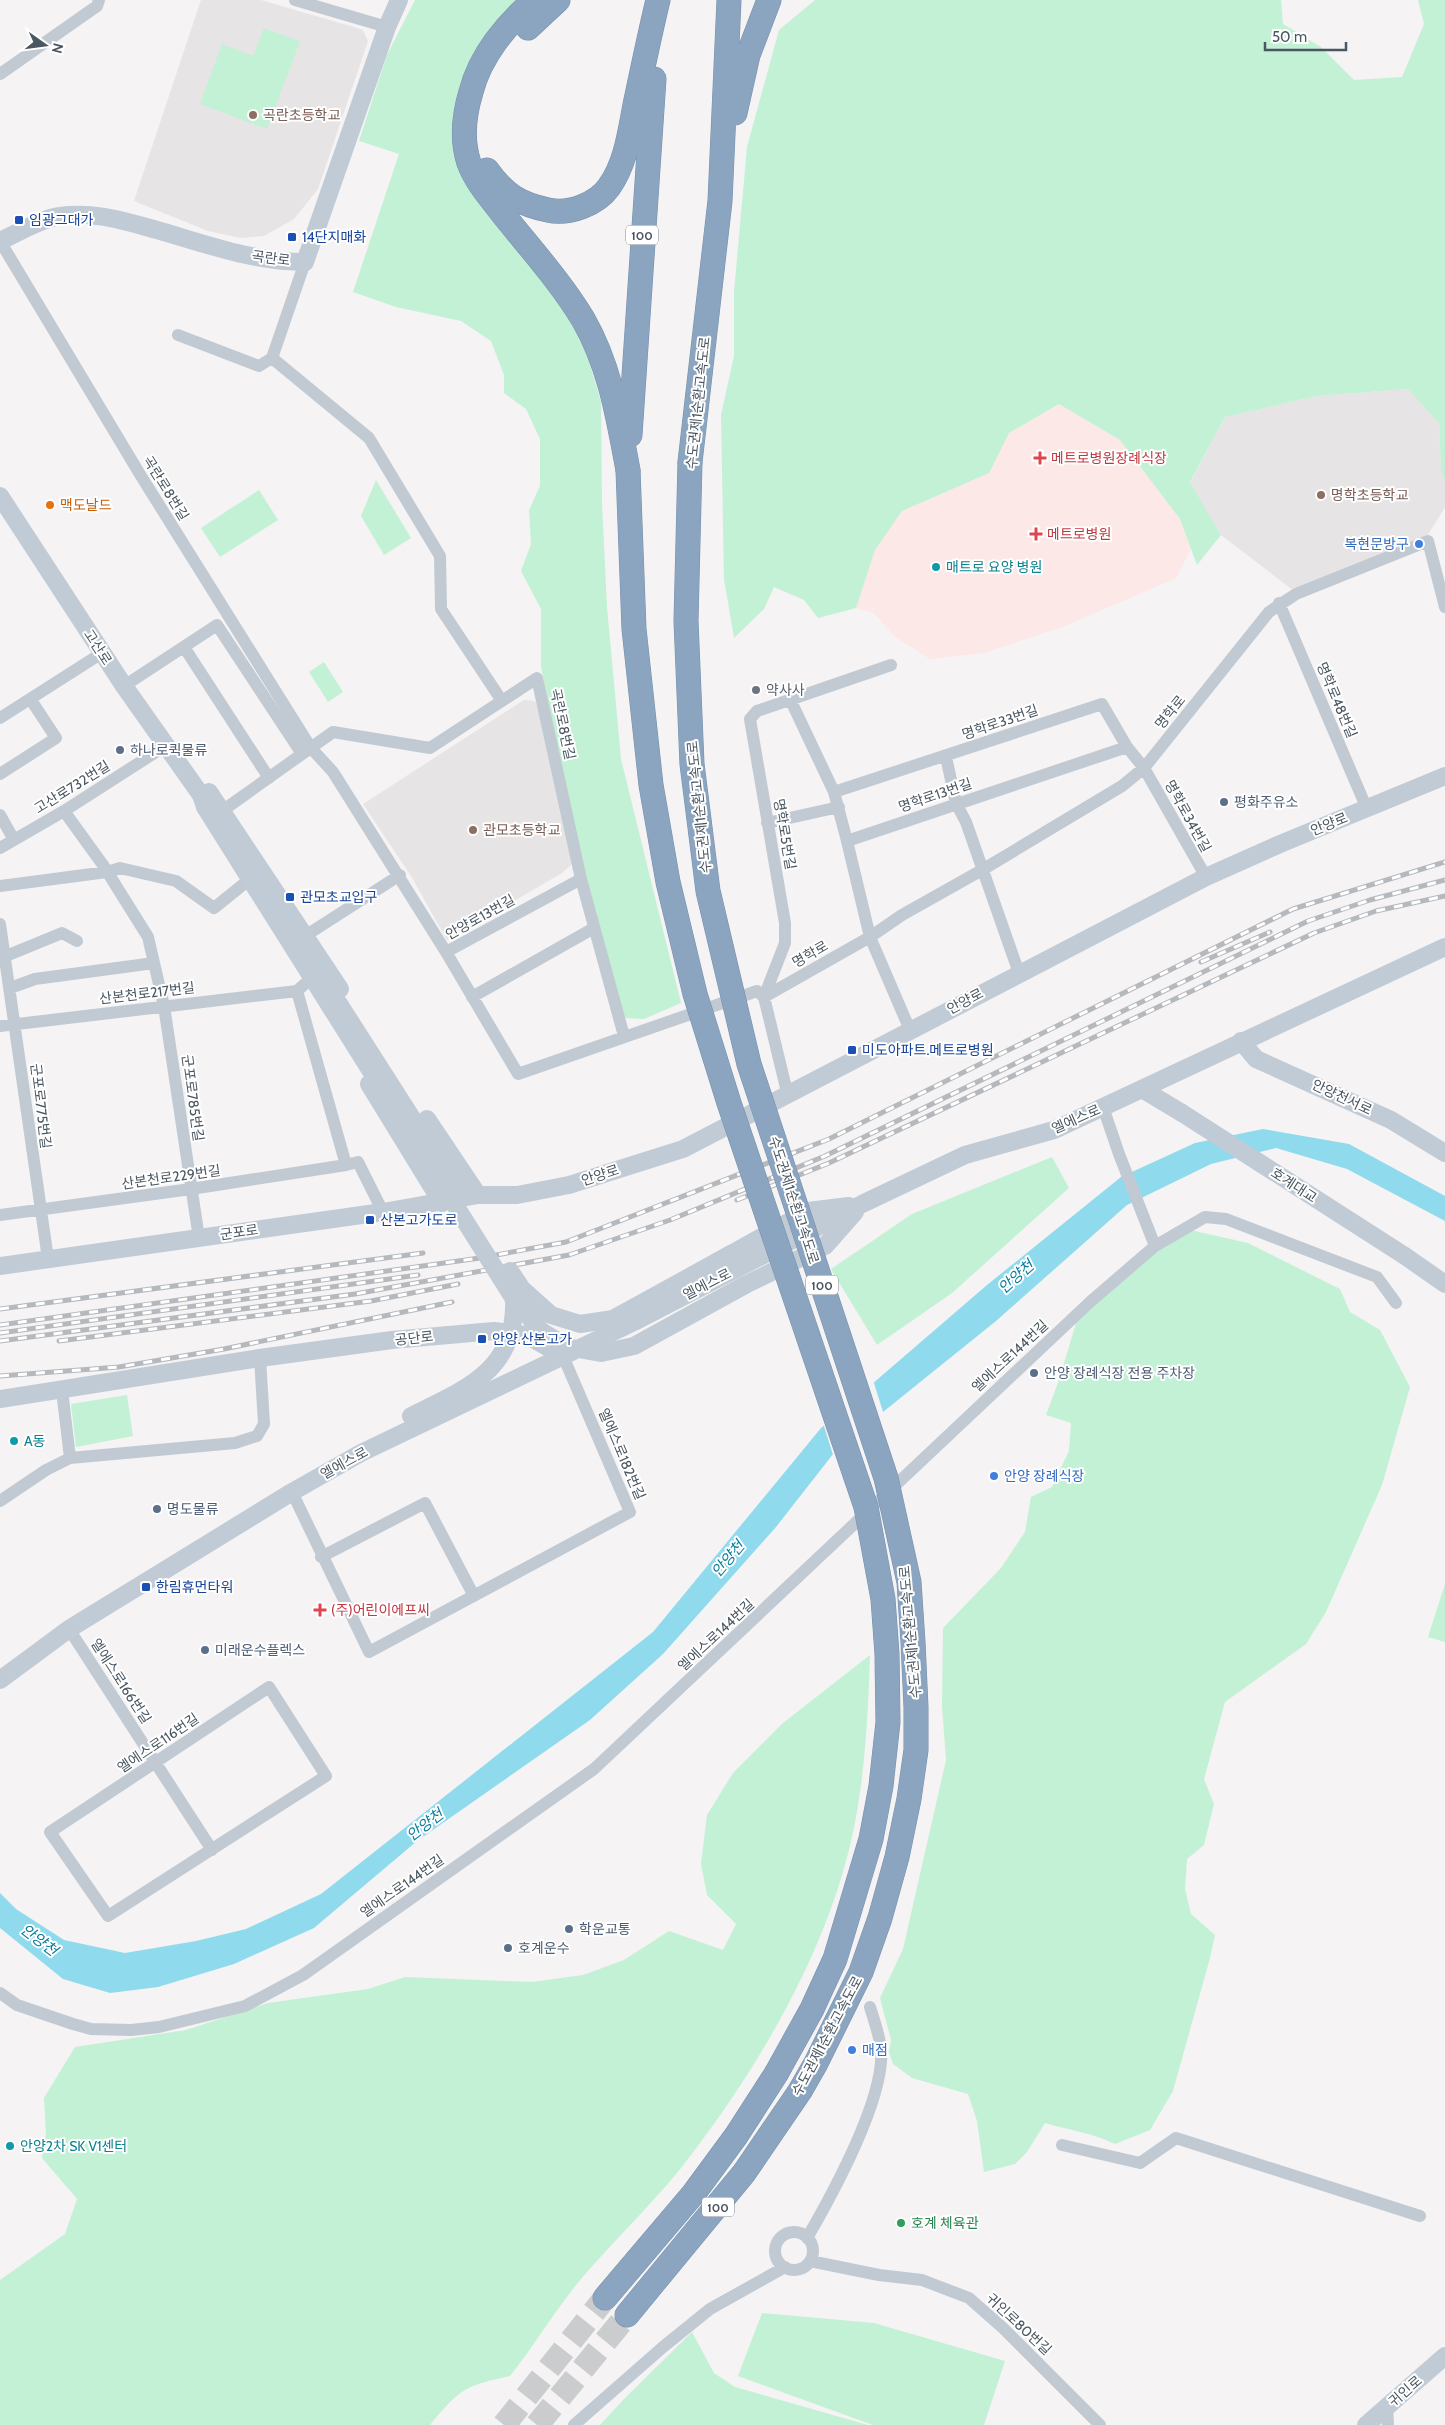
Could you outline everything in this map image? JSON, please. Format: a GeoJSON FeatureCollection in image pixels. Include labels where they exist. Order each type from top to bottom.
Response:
{"type":"FeatureCollection","features":[{"type":"Feature","properties":{"kind":"highway"},"geometry":{"type":"LineString","coordinates":[[535,0],[516,16],[496,42],[478,72],[465,112],[464,138],[467,154],[479,184],[582,317],[599,348],[615,400],[628,470]]}},
{"type":"Feature","properties":{"kind":"highway"},"geometry":{"type":"LineString","coordinates":[[558,0],[509,45],[494,69],[478,115],[478,141],[487,169],[500,188],[535,207],[555,212],[576,209],[595,200],[609,187],[623,161],[659,0]]}},
{"type":"Feature","properties":{"kind":"highway","name":"수도권제1순환고속도로"},"geometry":{"type":"LineString","coordinates":[[605,2298],[694,2193],[736,2136],[776,2074],[812,2009],[835,1959],[871,1839],[881,1786],[888,1722],[887,1654],[883,1599],[866,1507],[695,994],[668,882],[651,785],[634,629],[628,470],[647,152],[659,0]]}},
{"type":"Feature","properties":{"kind":"highway","name":"수도권제1순환고속도로"},"geometry":{"type":"LineString","coordinates":[[627,2316],[744,2174],[800,2091],[836,2025],[861,1972],[880,1918],[897,1856],[909,1799],[916,1750],[909,1582],[886,1478],[749,1064],[708,891],[692,764],[687,631],[690,462],[720,201],[729,0]]}},
{"type":"Feature","properties":{"kind":"highway"},"geometry":{"type":"LineString","coordinates":[[720,201],[733,121],[748,55],[769,0]]}},
{"type":"Feature","properties":{"kind":"street"},"geometry":{"type":"LineString","coordinates":[[0,74],[97,6],[99,0]]}},
{"type":"Feature","properties":{"kind":"street"},"geometry":{"type":"LineString","coordinates":[[295,0],[387,27]]}},
{"type":"Feature","properties":{"kind":"street","name":"곡란로"},"geometry":{"type":"LineString","coordinates":[[0,241],[57,217],[86,214],[117,218],[249,256],[279,262],[305,262],[387,27],[399,0]]}},
{"type":"Feature","properties":{"kind":"street","name":"곡란로8번길"},"geometry":{"type":"LineString","coordinates":[[0,241],[306,751],[333,772],[446,952]]}},
{"type":"Feature","properties":{"kind":"street"},"geometry":{"type":"LineString","coordinates":[[178,335],[259,366],[272,358],[305,262]]}},
{"type":"Feature","properties":{"kind":"street"},"geometry":{"type":"LineString","coordinates":[[272,358],[369,438],[440,556],[441,609],[502,701]]}},
{"type":"Feature","properties":{"kind":"street","name":"고산로"},"geometry":{"type":"LineString","coordinates":[[0,496],[142,714],[201,795]]}},
{"type":"Feature","properties":{"kind":"street","name":"명학로"},"geometry":{"type":"LineString","coordinates":[[764,997],[870,937],[902,914],[982,870],[1122,786],[1144,768],[1269,612],[1280,603],[1296,594],[1428,541],[1445,607]]}},
{"type":"Feature","properties":{"kind":"street","name":"명학로48번길"},"geometry":{"type":"LineString","coordinates":[[1280,603],[1368,809]]}},
{"type":"Feature","properties":{"kind":"street"},"geometry":{"type":"LineString","coordinates":[[124,686],[217,625],[306,751],[222,811]]}},
{"type":"Feature","properties":{"kind":"street"},"geometry":{"type":"LineString","coordinates":[[184,647],[269,778]]}},
{"type":"Feature","properties":{"kind":"street"},"geometry":{"type":"LineString","coordinates":[[1,716],[30,700],[102,653]]}},
{"type":"Feature","properties":{"kind":"street","name":"명학로5번길"},"geometry":{"type":"LineString","coordinates":[[764,997],[785,943],[785,923],[750,719],[757,711],[891,665]]}},
{"type":"Feature","properties":{"kind":"street","name":"곡란로8번길"},"geometry":{"type":"LineString","coordinates":[[306,751],[333,732],[430,748],[537,678],[581,878]]}},
{"type":"Feature","properties":{"kind":"street"},"geometry":{"type":"LineString","coordinates":[[790,699],[834,792],[870,937],[910,1030]]}},
{"type":"Feature","properties":{"kind":"street"},"geometry":{"type":"LineString","coordinates":[[0,774],[56,738],[30,700]]}},
{"type":"Feature","properties":{"kind":"street","name":"명학로33번길"},"geometry":{"type":"LineString","coordinates":[[834,792],[1102,704],[1127,747],[1144,768]]}},
{"type":"Feature","properties":{"kind":"street"},"geometry":{"type":"LineString","coordinates":[[142,714],[159,750],[245,883],[302,987],[442,1203]]}},
{"type":"Feature","properties":{"kind":"street"},"geometry":{"type":"LineString","coordinates":[[142,714],[172,736],[478,1195]]}},
{"type":"Feature","properties":{"kind":"street","name":"명학로13번길"},"geometry":{"type":"LineString","coordinates":[[847,841],[1127,747]]}},
{"type":"Feature","properties":{"kind":"street","name":"고산로732번길"},"geometry":{"type":"LineString","coordinates":[[0,848],[64,811],[159,750]]}},
{"type":"Feature","properties":{"kind":"street"},"geometry":{"type":"LineString","coordinates":[[946,756],[956,803],[966,822],[1019,972]]}},
{"type":"Feature","properties":{"kind":"street","name":"명학로34번길"},"geometry":{"type":"LineString","coordinates":[[1144,768],[1206,878]]}},
{"type":"Feature","properties":{"kind":"street","name":"안양로"},"geometry":{"type":"LineString","coordinates":[[478,1195],[517,1195],[569,1185],[683,1149],[788,1096],[1019,972],[1206,878],[1280,844],[1445,776]]}},
{"type":"Feature","properties":{"kind":"street"},"geometry":{"type":"LineString","coordinates":[[201,795],[210,803],[522,1289],[551,1315],[580,1324],[613,1319],[808,1211],[862,1204]]}},
{"type":"Feature","properties":{"kind":"street"},"geometry":{"type":"LineString","coordinates":[[201,795],[205,807],[514,1298],[541,1331],[567,1347],[601,1354],[634,1346],[745,1285],[825,1246],[862,1204]]}},
{"type":"Feature","properties":{"kind":"street"},"geometry":{"type":"LineString","coordinates":[[768,823],[839,807]]}},
{"type":"Feature","properties":{"kind":"street","name":"군포로785번길"},"geometry":{"type":"LineString","coordinates":[[64,811],[108,872],[148,937],[164,1006],[199,1238]]}},
{"type":"Feature","properties":{"kind":"street"},"geometry":{"type":"LineString","coordinates":[[0,815],[14,840]]}},
{"type":"Feature","properties":{"kind":"street"},"geometry":{"type":"LineString","coordinates":[[0,886],[108,872],[120,868],[176,881],[214,908],[245,883]]}},
{"type":"Feature","properties":{"kind":"street"},"geometry":{"type":"LineString","coordinates":[[305,936],[400,876]]}},
{"type":"Feature","properties":{"kind":"street"},"geometry":{"type":"LineString","coordinates":[[581,878],[624,1036]]}},
{"type":"Feature","properties":{"kind":"street","name":"안양로13번길"},"geometry":{"type":"LineString","coordinates":[[581,878],[446,952],[518,1074],[757,991],[764,997]]}},
{"type":"Feature","properties":{"kind":"street","name":"군포로775번길"},"geometry":{"type":"LineString","coordinates":[[0,924],[4,974],[10,988],[48,1259]]}},
{"type":"Feature","properties":{"kind":"street"},"geometry":{"type":"LineString","coordinates":[[472,997],[594,928]]}},
{"type":"Feature","properties":{"kind":"street"},"geometry":{"type":"LineString","coordinates":[[3,948],[62,933],[77,941]]}},
{"type":"Feature","properties":{"kind":"street","name":"엘에스로"},"geometry":{"type":"LineString","coordinates":[[0,1680],[69,1629],[292,1492],[361,1453],[563,1356],[862,1204],[965,1155],[1054,1130],[1240,1041],[1445,947]]}},
{"type":"Feature","properties":{"kind":"street"},"geometry":{"type":"LineString","coordinates":[[1424,955],[1445,960]]}},
{"type":"Feature","properties":{"kind":"street"},"geometry":{"type":"LineString","coordinates":[[10,988],[35,979],[154,963]]}},
{"type":"Feature","properties":{"kind":"street"},"geometry":{"type":"LineString","coordinates":[[302,987],[346,1165],[358,1162],[383,1212]]}},
{"type":"Feature","properties":{"kind":"street","name":"산본천로217번길"},"geometry":{"type":"LineString","coordinates":[[0,1026],[302,987]]}},
{"type":"Feature","properties":{"kind":"street"},"geometry":{"type":"LineString","coordinates":[[764,997],[788,1096]]}},
{"type":"Feature","properties":{"kind":"street","name":"안양천서로"},"geometry":{"type":"LineString","coordinates":[[1240,1041],[1256,1059],[1391,1120],[1445,1154]]}},
{"type":"Feature","properties":{"kind":"street","name":"호계대교"},"geometry":{"type":"LineString","coordinates":[[1142,1089],[1405,1256],[1445,1284]]}},
{"type":"Feature","properties":{"kind":"street"},"geometry":{"type":"LineString","coordinates":[[1103,1107],[1118,1154],[1153,1241]]}},
{"type":"Feature","properties":{"kind":"street","name":"산본천로229번길"},"geometry":{"type":"LineString","coordinates":[[0,1215],[191,1190],[346,1165]]}},
{"type":"Feature","properties":{"kind":"street","name":"군포로"},"geometry":{"type":"LineString","coordinates":[[0,1266],[383,1212],[442,1203],[478,1195]]}},
{"type":"Feature","properties":{"kind":"street","name":"엘에스로144번길"},"geometry":{"type":"LineString","coordinates":[[0,1992],[17,2005],[73,2024],[91,2029],[131,2030],[159,2027],[245,2006],[303,1975],[594,1769],[1153,1241],[1205,1217],[1226,1219],[1377,1277],[1396,1303]]}},
{"type":"Feature","properties":{"kind":"street"},"geometry":{"type":"LineString","coordinates":[[361,1453],[411,1416],[478,1381],[497,1363],[512,1333],[514,1298]]}},
{"type":"Feature","properties":{"kind":"street","name":"공단로"},"geometry":{"type":"LineString","coordinates":[[0,1399],[260,1358],[392,1340],[494,1331],[526,1335],[563,1356]]}},
{"type":"Feature","properties":{"kind":"street","name":"엘에스로182번길"},"geometry":{"type":"LineString","coordinates":[[292,1492],[321,1556],[369,1652],[630,1512],[563,1356]]}},
{"type":"Feature","properties":{"kind":"street"},"geometry":{"type":"LineString","coordinates":[[0,1501],[46,1470],[70,1458],[235,1443],[257,1436],[264,1424],[260,1358]]}},
{"type":"Feature","properties":{"kind":"street"},"geometry":{"type":"LineString","coordinates":[[62,1390],[70,1458]]}},
{"type":"Feature","properties":{"kind":"street"},"geometry":{"type":"LineString","coordinates":[[321,1556],[425,1503],[474,1596]]}},
{"type":"Feature","properties":{"kind":"street","name":"엘에스로166번길"},"geometry":{"type":"LineString","coordinates":[[69,1629],[157,1762],[212,1850]]}},
{"type":"Feature","properties":{"kind":"street","name":"엘에스로116번길"},"geometry":{"type":"LineString","coordinates":[[269,1687],[326,1776],[212,1850],[108,1916],[50,1832],[269,1687]]}},
{"type":"Feature","properties":{"kind":"street"},"geometry":{"type":"LineString","coordinates":[[807,2238],[834,2191],[862,2128],[876,2085],[881,2049],[870,2007]]}},
{"type":"Feature","properties":{"kind":"street"},"geometry":{"type":"LineString","coordinates":[[1062,2145],[1140,2163],[1176,2138],[1420,2216]]}},
{"type":"Feature","properties":{"kind":"street"},"geometry":{"type":"LineString","coordinates":[[574,2425],[662,2347],[710,2309],[784,2268],[798,2269],[810,2261],[812,2247],[807,2238],[797,2232],[781,2237],[775,2248],[775,2253],[784,2268]]}},
{"type":"Feature","properties":{"kind":"street","name":"귀인로80번길"},"geometry":{"type":"LineString","coordinates":[[810,2261],[879,2275],[922,2280],[969,2298],[1003,2328],[1100,2425]]}},
{"type":"Feature","properties":{"kind":"street","name":"귀인로"},"geometry":{"type":"LineString","coordinates":[[1366,2425],[1445,2356]]}},
{"type":"Feature","properties":{"kind":"street"},"geometry":{"type":"LineString","coordinates":[[1387,2407],[1388,2425]]}},
{"type":"Feature","properties":{"kind":"shaded area","name":"곡란초등학교"},"geometry":{"type":"Polygon","coordinates":[[[201,0],[261,0],[363,30],[368,41],[318,189],[294,219],[264,236],[241,238],[208,231],[134,201],[201,0]]]}},
{"type":"Feature","properties":{"kind":"shaded area","name":"명학초등학교"},"geometry":{"type":"Polygon","coordinates":[[[1409,389],[1439,423],[1441,470],[1445,483],[1445,507],[1426,538],[1294,591],[1221,535],[1190,483],[1225,417],[1317,396],[1409,389]]]}},
{"type":"Feature","properties":{"kind":"shaded area","name":"메트로병원"},"geometry":{"type":"Polygon","coordinates":[[[1060,404],[1120,440],[1180,519],[1191,549],[1176,578],[1062,627],[984,653],[930,659],[894,636],[874,613],[856,608],[875,550],[902,511],[989,473],[1009,433],[1060,404]]]}},
{"type":"Feature","properties":{"kind":"shaded area","name":"관모초등학교"},"geometry":{"type":"Polygon","coordinates":[[[524,700],[535,701],[538,707],[572,864],[562,873],[447,940],[411,876],[363,804],[524,700]]]}},
{"type":"Feature","properties":{"kind":"green space"},"geometry":{"type":"Polygon","coordinates":[[[415,0],[524,0],[497,27],[455,150],[463,181],[567,312],[588,358],[601,402],[602,503],[607,607],[621,759],[681,1003],[644,1019],[625,1018],[584,871],[541,667],[541,609],[521,571],[531,544],[529,510],[540,486],[540,439],[526,409],[504,393],[504,375],[491,341],[461,321],[396,307],[353,292],[399,154],[359,141],[387,55],[415,0]]]}},
{"type":"Feature","properties":{"kind":"green space"},"geometry":{"type":"Polygon","coordinates":[[[815,0],[1281,0],[1283,24],[1321,47],[1354,80],[1402,77],[1424,24],[1418,0],[1445,0],[1445,483],[1441,470],[1439,423],[1408,389],[1317,396],[1225,417],[1190,482],[1221,535],[1197,565],[1180,519],[1120,440],[1059,404],[1009,433],[989,473],[902,511],[875,550],[856,608],[818,618],[804,600],[774,587],[764,609],[734,638],[724,579],[721,415],[734,356],[734,292],[747,147],[779,30],[815,0]]]}},
{"type":"Feature","properties":{"kind":"green space"},"geometry":{"type":"Polygon","coordinates":[[[264,28],[300,41],[267,129],[200,104],[222,44],[253,56],[264,28]]]}},
{"type":"Feature","properties":{"kind":"green space"},"geometry":{"type":"Polygon","coordinates":[[[376,480],[411,538],[384,555],[361,516],[376,480]]]}},
{"type":"Feature","properties":{"kind":"green space"},"geometry":{"type":"Polygon","coordinates":[[[259,490],[278,520],[220,557],[201,528],[259,490]]]}},
{"type":"Feature","properties":{"kind":"green space"},"geometry":{"type":"Polygon","coordinates":[[[324,662],[343,692],[328,702],[309,672],[324,662]]]}},
{"type":"Feature","properties":{"kind":"green space"},"geometry":{"type":"Polygon","coordinates":[[[1052,1157],[1069,1188],[952,1293],[877,1345],[831,1269],[912,1214],[1052,1157]]]}},
{"type":"Feature","properties":{"kind":"green space"},"geometry":{"type":"Polygon","coordinates":[[[1177,1227],[1248,1243],[1340,1289],[1350,1312],[1380,1330],[1410,1387],[1382,1485],[1326,1612],[1306,1644],[1225,1702],[1204,1779],[1214,1804],[1204,1845],[1187,1859],[1185,1889],[1191,1914],[1215,1935],[1173,2091],[1150,2130],[1115,2144],[1089,2134],[1045,2123],[1027,2152],[1015,2164],[984,2172],[977,2121],[968,2094],[912,2078],[893,2064],[889,2052],[891,2040],[880,1998],[903,1949],[946,1760],[942,1706],[943,1628],[1001,1568],[1025,1532],[1031,1497],[1052,1487],[1069,1451],[1071,1423],[1046,1415],[1059,1380],[1079,1313],[1177,1227]]]}},
{"type":"Feature","properties":{"kind":"green space"},"geometry":{"type":"Polygon","coordinates":[[[127,1395],[133,1436],[76,1447],[71,1404],[127,1395]]]}},
{"type":"Feature","properties":{"kind":"green space"},"geometry":{"type":"Polygon","coordinates":[[[1445,1584],[1445,1642],[1428,1637],[1445,1584]]]}},
{"type":"Feature","properties":{"kind":"green space"},"geometry":{"type":"Polygon","coordinates":[[[870,1655],[863,1770],[852,1837],[841,1879],[826,1921],[790,2002],[744,2079],[694,2151],[666,2186],[576,2285],[510,2376],[472,2386],[456,2396],[430,2425],[0,2425],[0,2280],[65,2234],[77,2199],[42,2158],[46,2134],[44,2098],[75,2047],[186,2030],[268,2003],[368,1989],[405,1977],[532,1982],[583,1975],[624,1960],[669,1931],[723,1950],[736,1924],[707,1895],[701,1864],[707,1815],[733,1773],[783,1723],[870,1655]]]}},
{"type":"Feature","properties":{"kind":"green space"},"geometry":{"type":"Polygon","coordinates":[[[762,2313],[874,2323],[1005,2361],[984,2425],[873,2425],[738,2376],[762,2313]]]}},
{"type":"Feature","properties":{"kind":"green space"},"geometry":{"type":"Polygon","coordinates":[[[692,2332],[714,2373],[735,2387],[868,2425],[600,2425],[692,2332]]]}},
{"type":"Feature","properties":{"kind":"water","name":"안양천"},"geometry":{"type":"Polygon","coordinates":[[[1263,1129],[1349,1144],[1445,1196],[1445,1221],[1347,1169],[1276,1148],[1211,1164],[1127,1205],[996,1321],[837,1449],[776,1527],[663,1654],[590,1720],[417,1841],[314,1928],[234,1964],[158,1987],[110,1993],[63,1979],[0,1928],[0,1893],[16,1909],[64,1940],[125,1953],[196,1941],[246,1929],[321,1894],[653,1632],[821,1428],[987,1285],[1121,1177],[1195,1143],[1263,1129]]]}},
{"type":"Feature","properties":{"kind":"pier"},"geometry":{"type":"Polygon","coordinates":[[[873,1380],[884,1415],[834,1458],[823,1423],[873,1380]]]}},
{"type":"Feature","properties":{"kind":"tunnel"},"geometry":{"type":"LineString","coordinates":[[504,2425],[605,2298]]}},
{"type":"Feature","properties":{"kind":"tunnel"},"geometry":{"type":"LineString","coordinates":[[537,2425],[627,2315]]}},
{"type":"Feature","properties":{"kind":"railway"},"geometry":{"type":"LineString","coordinates":[[0,1325],[480,1258],[566,1242],[829,1139],[1293,909],[1445,862]]}},
{"type":"Feature","properties":{"kind":"railway"},"geometry":{"type":"LineString","coordinates":[[0,1341],[355,1294],[569,1255],[670,1220],[825,1156],[1308,921],[1370,900],[1445,880]]}},
{"type":"Feature","properties":{"kind":"railway"},"geometry":{"type":"LineString","coordinates":[[737,1200],[829,1163],[1314,933],[1376,911],[1445,896]]}},
{"type":"Feature","properties":{"kind":"railway"},"geometry":{"type":"LineString","coordinates":[[1201,962],[1270,932]]}},
{"type":"Feature","properties":{"kind":"railway"},"geometry":{"type":"LineString","coordinates":[[0,1309],[423,1253]]}},
{"type":"Feature","properties":{"kind":"railway"},"geometry":{"type":"LineString","coordinates":[[0,1333],[418,1275]]}},
{"type":"Feature","properties":{"kind":"railway"},"geometry":{"type":"LineString","coordinates":[[59,1341],[371,1301],[458,1284]]}},
{"type":"Feature","properties":{"kind":"railway"},"geometry":{"type":"LineString","coordinates":[[0,1376],[119,1367],[224,1349],[452,1302]]}},
{"type":"Feature","properties":{"kind":"place","name":"곡란초등학교"},"geometry":{"type":"Point","coordinates":[253,115]}},
{"type":"Feature","properties":{"kind":"place","name":"임광그대가"},"geometry":{"type":"Point","coordinates":[19,220]}},
{"type":"Feature","properties":{"kind":"place","name":"14단지매화"},"geometry":{"type":"Point","coordinates":[292,237]}},
{"type":"Feature","properties":{"kind":"place","name":"메트로병원장례식장"},"geometry":{"type":"Point","coordinates":[1040,458]}},
{"type":"Feature","properties":{"kind":"place","name":"명학초등학교"},"geometry":{"type":"Point","coordinates":[1321,495]}},
{"type":"Feature","properties":{"kind":"place","name":"맥도날드"},"geometry":{"type":"Point","coordinates":[50,505]}},
{"type":"Feature","properties":{"kind":"place","name":"메트로병원"},"geometry":{"type":"Point","coordinates":[1036,534]}},
{"type":"Feature","properties":{"kind":"place","name":"복현문방구"},"geometry":{"type":"Point","coordinates":[1419,544]}},
{"type":"Feature","properties":{"kind":"place","name":"매트로 요양 병원"},"geometry":{"type":"Point","coordinates":[936,567]}},
{"type":"Feature","properties":{"kind":"place","name":"약사사"},"geometry":{"type":"Point","coordinates":[756,690]}},
{"type":"Feature","properties":{"kind":"place","name":"하나로퀵물류"},"geometry":{"type":"Point","coordinates":[120,750]}},
{"type":"Feature","properties":{"kind":"place","name":"평화주유소"},"geometry":{"type":"Point","coordinates":[1224,802]}},
{"type":"Feature","properties":{"kind":"place","name":"관모초등학교"},"geometry":{"type":"Point","coordinates":[473,830]}},
{"type":"Feature","properties":{"kind":"place","name":"관모초교입구"},"geometry":{"type":"Point","coordinates":[290,897]}},
{"type":"Feature","properties":{"kind":"place","name":"미도아파트.메트로병원"},"geometry":{"type":"Point","coordinates":[852,1050]}},
{"type":"Feature","properties":{"kind":"place","name":"산본고가도로"},"geometry":{"type":"Point","coordinates":[370,1220]}},
{"type":"Feature","properties":{"kind":"place","name":"안양.산본고가"},"geometry":{"type":"Point","coordinates":[482,1339]}},
{"type":"Feature","properties":{"kind":"place","name":"안양 장례식장 전용 주차장"},"geometry":{"type":"Point","coordinates":[1034,1373]}},
{"type":"Feature","properties":{"kind":"place","name":"A동"},"geometry":{"type":"Point","coordinates":[14,1441]}},
{"type":"Feature","properties":{"kind":"place","name":"안양 장례식장"},"geometry":{"type":"Point","coordinates":[994,1476]}},
{"type":"Feature","properties":{"kind":"place","name":"명도물류"},"geometry":{"type":"Point","coordinates":[157,1509]}},
{"type":"Feature","properties":{"kind":"place","name":"한림휴먼타워"},"geometry":{"type":"Point","coordinates":[146,1587]}},
{"type":"Feature","properties":{"kind":"place","name":"(주)어린이에프씨"},"geometry":{"type":"Point","coordinates":[320,1610]}},
{"type":"Feature","properties":{"kind":"place","name":"미래운수플렉스"},"geometry":{"type":"Point","coordinates":[205,1650]}},
{"type":"Feature","properties":{"kind":"place","name":"학운교통"},"geometry":{"type":"Point","coordinates":[569,1929]}},
{"type":"Feature","properties":{"kind":"place","name":"호계운수"},"geometry":{"type":"Point","coordinates":[508,1948]}},
{"type":"Feature","properties":{"kind":"place","name":"매점"},"geometry":{"type":"Point","coordinates":[852,2050]}},
{"type":"Feature","properties":{"kind":"place","name":"안양2차 SK V1센터"},"geometry":{"type":"Point","coordinates":[10,2146]}},
{"type":"Feature","properties":{"kind":"place","name":"호계 체육관"},"geometry":{"type":"Point","coordinates":[901,2223]}}]}
